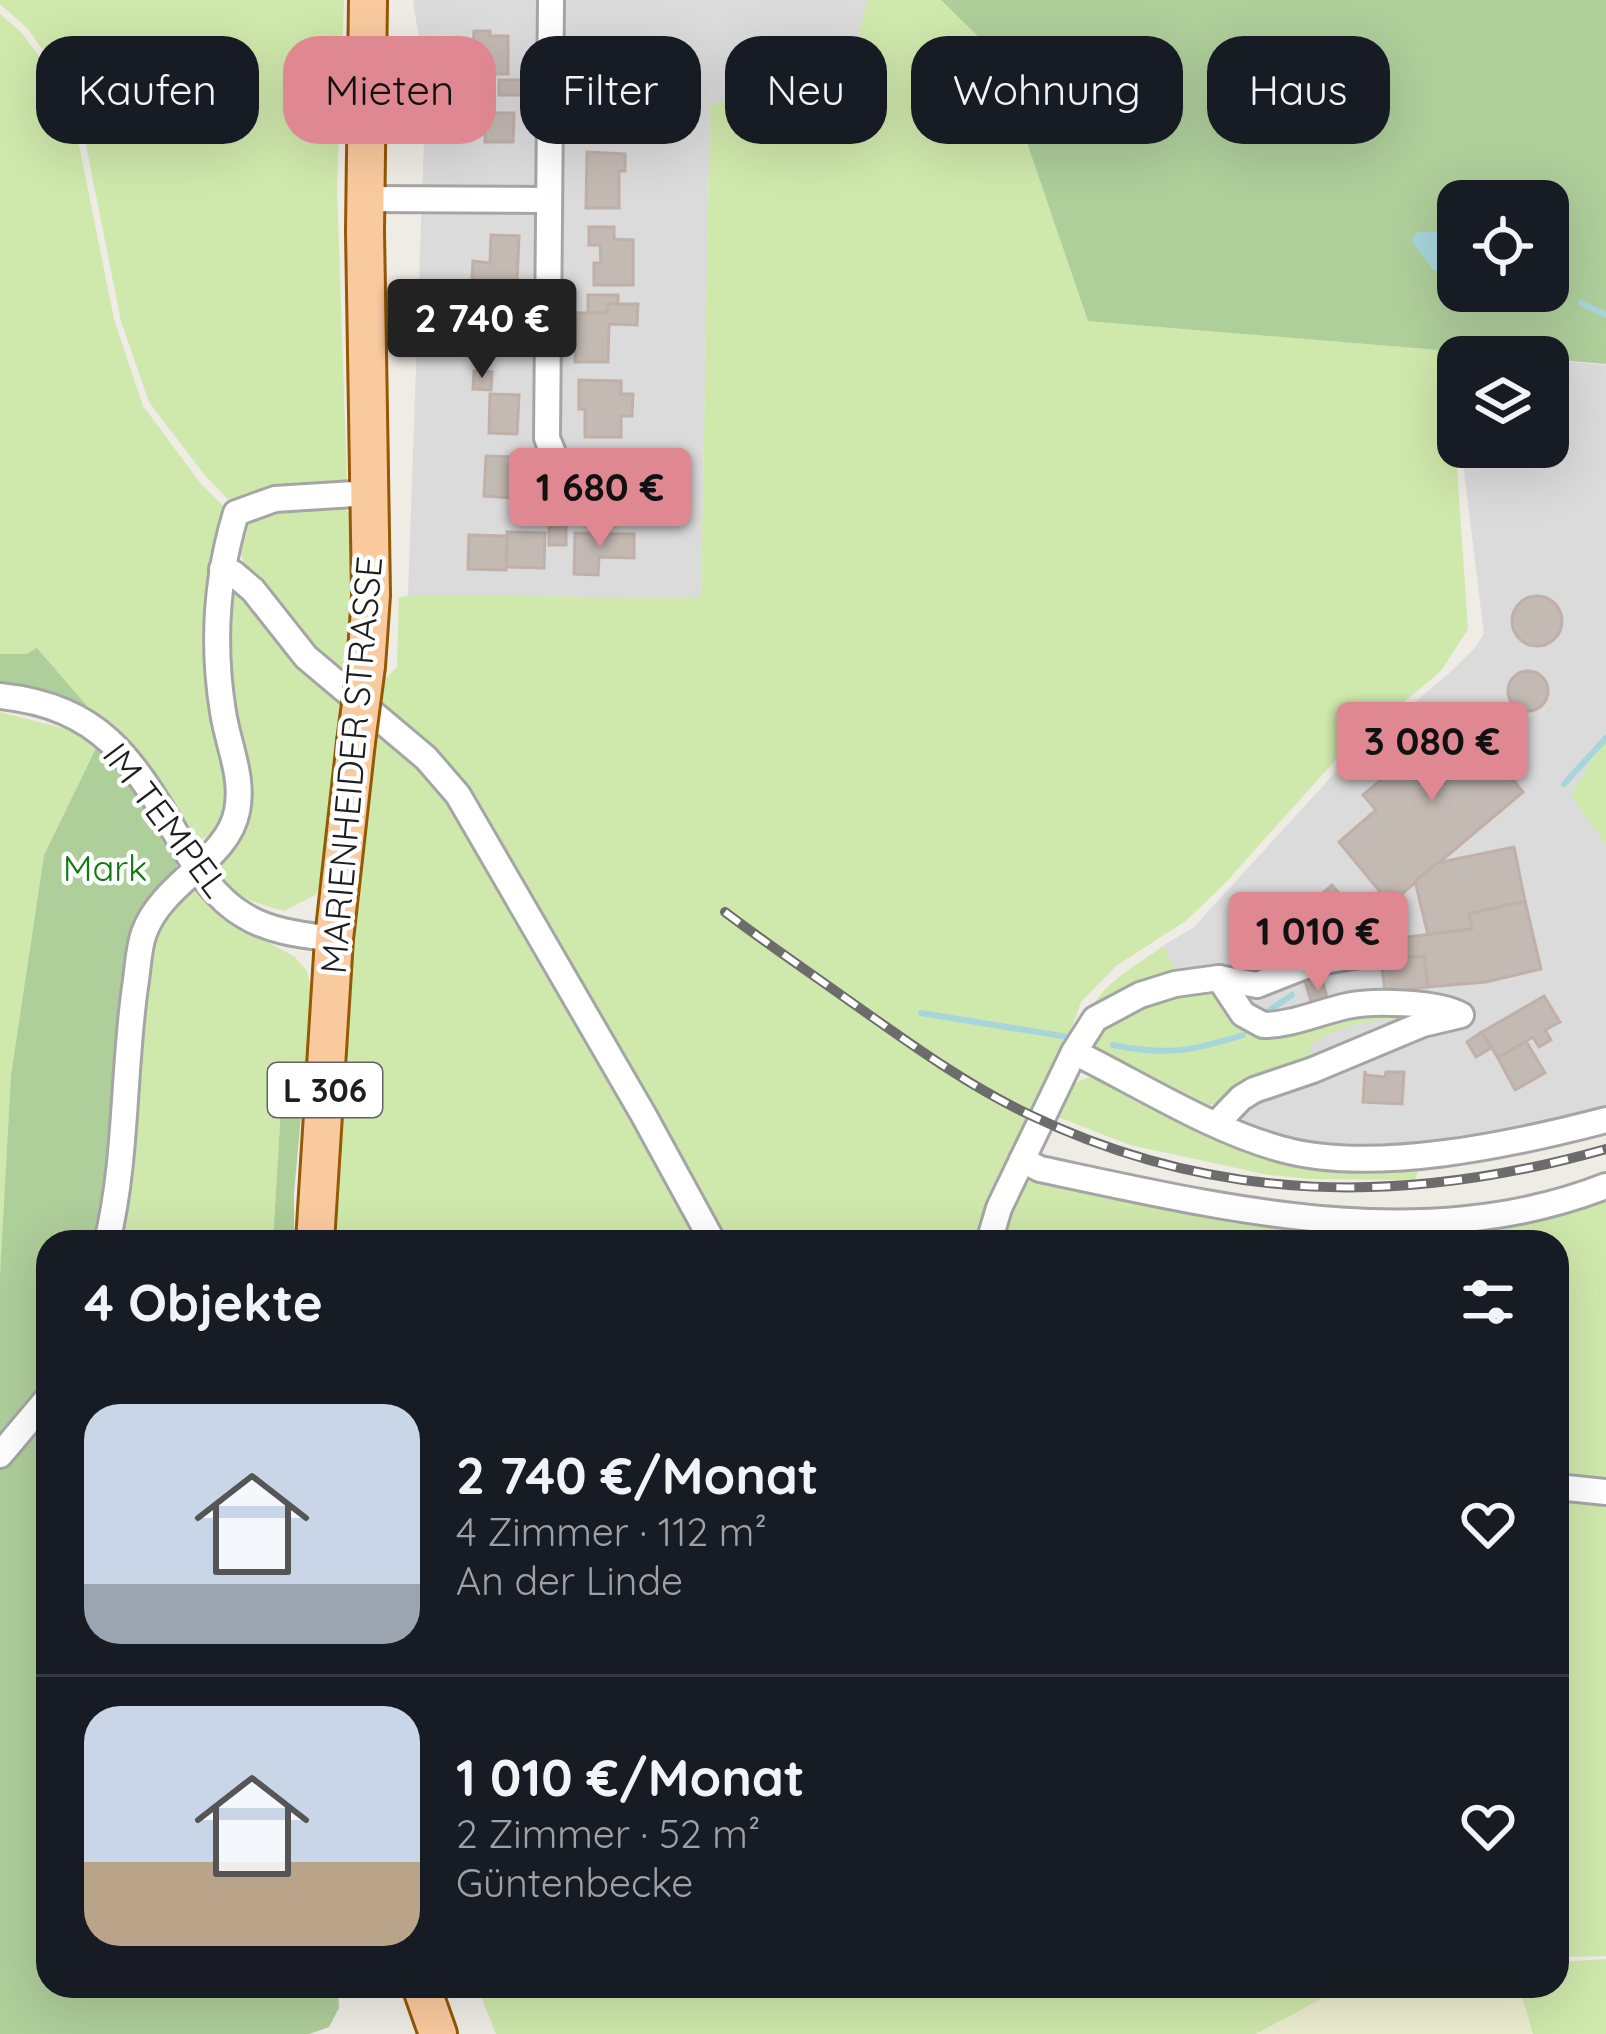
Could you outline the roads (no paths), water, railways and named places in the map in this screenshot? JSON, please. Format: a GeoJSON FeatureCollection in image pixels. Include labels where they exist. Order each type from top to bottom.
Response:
{"type":"FeatureCollection","features":[{"type":"Feature","properties":{"kind":"main road","name":"MARIENHEIDER STRASSE"},"geometry":{"type":"LineString","coordinates":[[316,1230],[334,939],[371,595],[368,0]]}},
{"type":"Feature","properties":{"kind":"main road"},"geometry":{"type":"LineString","coordinates":[[425,1998],[438,2034]]}},
{"type":"Feature","properties":{"kind":"street"},"geometry":{"type":"LineString","coordinates":[[551,0],[547,438],[561,473]]}},
{"type":"Feature","properties":{"kind":"street"},"geometry":{"type":"LineString","coordinates":[[366,199],[549,200]]}},
{"type":"Feature","properties":{"kind":"street"},"geometry":{"type":"LineString","coordinates":[[110,1230],[130,1021],[144,933],[167,894],[231,830],[238,811],[236,758],[224,719],[215,626],[236,513],[275,499],[370,493]]}},
{"type":"Feature","properties":{"kind":"street"},"geometry":{"type":"LineString","coordinates":[[222,569],[253,590],[306,657],[426,758],[458,795],[706,1230]]}},
{"type":"Feature","properties":{"kind":"street","name":"IM TEMPEL"},"geometry":{"type":"LineString","coordinates":[[0,696],[65,711],[118,747],[151,790],[196,868],[226,903],[272,928],[334,939]]}},
{"type":"Feature","properties":{"kind":"street"},"geometry":{"type":"LineString","coordinates":[[993,1230],[1074,1052],[1095,1019],[1140,995],[1175,984],[1219,978],[1257,986],[1313,963],[1383,950]]}},
{"type":"Feature","properties":{"kind":"street"},"geometry":{"type":"LineString","coordinates":[[1217,1123],[1254,1090],[1410,1028],[1461,1015],[1440,1008],[1364,1003],[1263,1025],[1244,1014],[1219,978]]}},
{"type":"Feature","properties":{"kind":"street"},"geometry":{"type":"LineString","coordinates":[[1074,1052],[1217,1123],[1283,1150],[1319,1156],[1428,1155],[1606,1120]]}},
{"type":"Feature","properties":{"kind":"street"},"geometry":{"type":"LineString","coordinates":[[1022,1160],[1040,1168],[1220,1205],[1385,1224],[1484,1218],[1606,1186]]}},
{"type":"Feature","properties":{"kind":"street"},"geometry":{"type":"LineString","coordinates":[[1376,1230],[1385,1224]]}},
{"type":"Feature","properties":{"kind":"street"},"geometry":{"type":"LineString","coordinates":[[0,1455],[36,1412]]}},
{"type":"Feature","properties":{"kind":"street"},"geometry":{"type":"LineString","coordinates":[[1569,1488],[1606,1492]]}},
{"type":"Feature","properties":{"kind":"water"},"geometry":{"type":"Polygon","coordinates":[[[1417,232],[1437,232],[1437,271],[1433,270],[1411,240],[1417,232]]]}},
{"type":"Feature","properties":{"kind":"waterway"},"geometry":{"type":"LineString","coordinates":[[1581,303],[1606,315]]}},
{"type":"Feature","properties":{"kind":"waterway"},"geometry":{"type":"LineString","coordinates":[[1564,784],[1606,738]]}},
{"type":"Feature","properties":{"kind":"waterway"},"geometry":{"type":"LineString","coordinates":[[1267,1012],[1292,995]]}},
{"type":"Feature","properties":{"kind":"waterway"},"geometry":{"type":"LineString","coordinates":[[921,1013],[1068,1037]]}},
{"type":"Feature","properties":{"kind":"waterway"},"geometry":{"type":"LineString","coordinates":[[1113,1045],[1179,1050],[1243,1035]]}},
{"type":"Feature","properties":{"kind":"railway"},"geometry":{"type":"LineString","coordinates":[[725,912],[982,1089],[1099,1144],[1170,1166],[1242,1180],[1386,1187],[1458,1180],[1606,1149]]}},
{"type":"Feature","properties":{"kind":"park label","name":"Mark"},"geometry":{"type":"Point","coordinates":[105,868]}}]}
